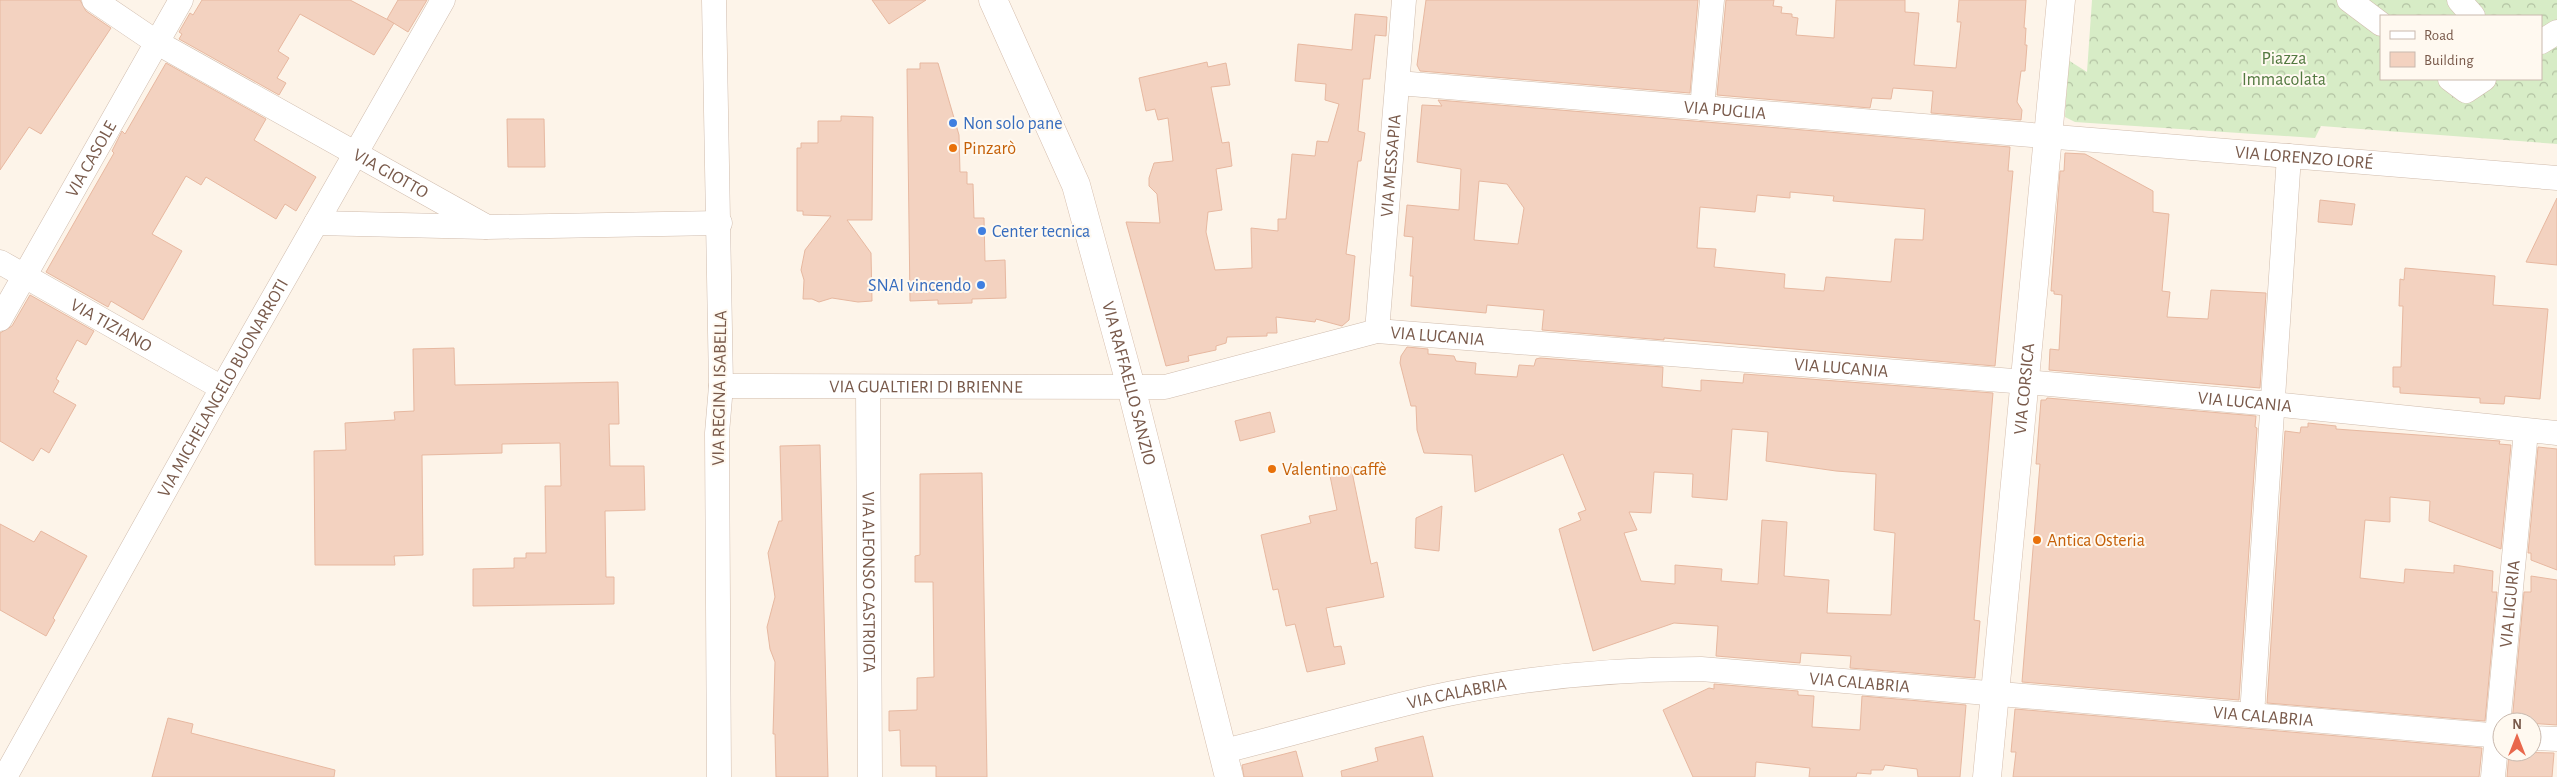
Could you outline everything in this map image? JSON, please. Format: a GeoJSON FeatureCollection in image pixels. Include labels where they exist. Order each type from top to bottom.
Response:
{"type":"FeatureCollection","features":[{"type":"Feature","properties":{"kind":"street","name":"VIA GIOTTO"},"geometry":{"type":"LineString","coordinates":[[94,0],[156,42],[487,226]]}},
{"type":"Feature","properties":{"kind":"street","name":"VIA CASOLE"},"geometry":{"type":"LineString","coordinates":[[0,319],[23,275],[181,0]]}},
{"type":"Feature","properties":{"kind":"street","name":"VIA MICHELANGELO BUONARROTI"},"geometry":{"type":"LineString","coordinates":[[6,777],[222,388],[443,0]]}},
{"type":"Feature","properties":{"kind":"street","name":"VIA REGINA ISABELLA"},"geometry":{"type":"LineString","coordinates":[[714,0],[720,223],[721,386],[717,433],[720,777]]}},
{"type":"Feature","properties":{"kind":"street","name":"VIA RAFFAELLO SANZIO"},"geometry":{"type":"LineString","coordinates":[[993,0],[1076,185],[1131,387],[1226,764]]}},
{"type":"Feature","properties":{"kind":"street","name":"VIA MESSAPIA"},"geometry":{"type":"LineString","coordinates":[[1377,331],[1404,0]]}},
{"type":"Feature","properties":{"kind":"street"},"geometry":{"type":"LineString","coordinates":[[1702,108],[1712,0]]}},
{"type":"Feature","properties":{"kind":"street","name":"VIA CORSICA"},"geometry":{"type":"LineString","coordinates":[[1987,777],[2050,138],[2061,0]]}},
{"type":"Feature","properties":{"kind":"street"},"geometry":{"type":"LineString","coordinates":[[2350,0],[2380,23]]}},
{"type":"Feature","properties":{"kind":"street"},"geometry":{"type":"LineString","coordinates":[[2459,0],[2472,15]]}},
{"type":"Feature","properties":{"kind":"street"},"geometry":{"type":"LineString","coordinates":[[2542,41],[2557,32]]}},
{"type":"Feature","properties":{"kind":"street","name":"VIA PUGLIA"},"geometry":{"type":"LineString","coordinates":[[1398,83],[2050,138]]}},
{"type":"Feature","properties":{"kind":"street","name":"VIA LORENZO LORÉ"},"geometry":{"type":"LineString","coordinates":[[2050,138],[2557,178]]}},
{"type":"Feature","properties":{"kind":"street"},"geometry":{"type":"LineString","coordinates":[[2252,716],[2289,156]]}},
{"type":"Feature","properties":{"kind":"street"},"geometry":{"type":"LineString","coordinates":[[316,223],[487,226],[720,223]]}},
{"type":"Feature","properties":{"kind":"street","name":"VIA TIZIANO"},"geometry":{"type":"LineString","coordinates":[[0,262],[222,388]]}},
{"type":"Feature","properties":{"kind":"street","name":"VIA LUCANIA"},"geometry":{"type":"LineString","coordinates":[[1131,387],[1164,386],[1377,331],[2026,382],[2272,404],[2557,433]]}},
{"type":"Feature","properties":{"kind":"street","name":"VIA GUALTIERI DI BRIENNE"},"geometry":{"type":"LineString","coordinates":[[721,386],[1131,387]]}},
{"type":"Feature","properties":{"kind":"street","name":"VIA ALFONSO CASTRIOTA"},"geometry":{"type":"LineString","coordinates":[[868,387],[870,777]]}},
{"type":"Feature","properties":{"kind":"street","name":"VIA LIGURIA"},"geometry":{"type":"LineString","coordinates":[[2501,712],[2526,431]]}},
{"type":"Feature","properties":{"kind":"street","name":"VIA CALABRIA"},"geometry":{"type":"LineString","coordinates":[[1226,764],[1430,698],[1491,686],[1608,673],[1701,669],[2492,735]]}},
{"type":"Feature","properties":{"kind":"street"},"geometry":{"type":"LineString","coordinates":[[2542,738],[2557,739]]}},
{"type":"Feature","properties":{"kind":"street","name":"VIA LIGURIA"},"geometry":{"type":"LineString","coordinates":[[2492,777],[2495,762]]}},
{"type":"Feature","properties":{"kind":"green space","name":"Piazza Immacolata"},"geometry":{"type":"Polygon","coordinates":[[[2092,0],[2557,0],[2557,144],[2321,126],[2315,138],[2075,122],[2065,117],[2068,60],[2087,72],[2092,0]]]}},
{"type":"Feature","properties":{"kind":"building"},"geometry":{"type":"Polygon","coordinates":[[[0,0],[80,0],[86,11],[111,28],[41,134],[29,127],[0,170],[0,0]]]}},
{"type":"Feature","properties":{"kind":"building"},"geometry":{"type":"Polygon","coordinates":[[[202,0],[350,0],[394,23],[374,55],[300,14],[278,51],[289,58],[277,78],[286,83],[279,95],[179,39],[182,34],[179,32],[190,13],[193,15],[202,0]]]}},
{"type":"Feature","properties":{"kind":"building"},"geometry":{"type":"Polygon","coordinates":[[[398,0],[427,0],[408,32],[387,19],[398,0]]]}},
{"type":"Feature","properties":{"kind":"building"},"geometry":{"type":"Polygon","coordinates":[[[872,0],[926,0],[889,24],[872,0]]]}},
{"type":"Feature","properties":{"kind":"building"},"geometry":{"type":"Polygon","coordinates":[[[1426,0],[1698,0],[1690,93],[1420,71],[1417,65],[1426,0]]]}},
{"type":"Feature","properties":{"kind":"building"},"geometry":{"type":"Polygon","coordinates":[[[1726,0],[1774,0],[1773,6],[1782,7],[1781,13],[1792,14],[1792,17],[1798,18],[1796,35],[1834,38],[1836,0],[1905,0],[1905,12],[1919,13],[1914,65],[1956,68],[1961,22],[1957,22],[1959,0],[2026,0],[2024,28],[2026,28],[2025,45],[2027,45],[2025,71],[2021,71],[2017,102],[2022,110],[2021,120],[1931,113],[1933,91],[1893,88],[1891,99],[1872,98],[1870,108],[1717,95],[1726,0]]]}},
{"type":"Feature","properties":{"kind":"building"},"geometry":{"type":"Polygon","coordinates":[[[1355,14],[1387,17],[1386,36],[1375,35],[1370,79],[1363,79],[1358,131],[1365,133],[1361,161],[1358,161],[1346,254],[1355,256],[1349,320],[1342,326],[1316,319],[1315,322],[1276,317],[1277,333],[1267,333],[1267,336],[1227,337],[1226,343],[1216,346],[1216,350],[1188,356],[1189,361],[1166,366],[1126,222],[1160,223],[1157,194],[1149,186],[1149,178],[1154,163],[1173,161],[1168,118],[1158,120],[1155,109],[1146,111],[1139,78],[1207,62],[1208,67],[1226,63],[1230,85],[1211,87],[1222,143],[1229,142],[1232,166],[1216,169],[1222,210],[1208,212],[1206,232],[1215,270],[1252,268],[1251,228],[1278,231],[1278,219],[1286,219],[1292,154],[1315,156],[1317,141],[1328,142],[1339,104],[1325,100],[1326,84],[1295,81],[1298,44],[1352,50],[1355,14]]]}},
{"type":"Feature","properties":{"kind":"building"},"geometry":{"type":"Polygon","coordinates":[[[166,63],[266,119],[254,140],[316,177],[296,211],[285,204],[276,219],[206,177],[201,185],[186,176],[152,234],[182,251],[143,320],[111,301],[108,307],[46,272],[114,153],[112,151],[122,131],[125,134],[166,63]]]}},
{"type":"Feature","properties":{"kind":"building"},"geometry":{"type":"Polygon","coordinates":[[[920,63],[938,63],[959,135],[960,172],[967,172],[967,184],[973,184],[974,218],[984,218],[985,261],[1005,260],[1006,298],[972,299],[972,303],[938,304],[938,300],[910,301],[907,69],[920,69],[920,63]]]}},
{"type":"Feature","properties":{"kind":"building"},"geometry":{"type":"Polygon","coordinates":[[[1438,100],[2010,147],[2008,171],[2013,171],[1995,366],[1664,338],[1664,340],[1542,330],[1544,310],[1487,305],[1486,313],[1411,306],[1413,276],[1410,276],[1413,237],[1404,236],[1407,205],[1459,210],[1461,169],[1417,162],[1422,105],[1442,106],[1438,100]],[[1479,181],[1474,240],[1518,244],[1524,208],[1507,184],[1479,181]],[[1790,192],[1790,198],[1757,195],[1755,212],[1700,207],[1697,248],[1716,249],[1714,267],[1785,274],[1784,288],[1824,291],[1826,277],[1891,282],[1895,239],[1923,240],[1925,209],[1833,201],[1834,196],[1790,192]]]}},
{"type":"Feature","properties":{"kind":"building"},"geometry":{"type":"Polygon","coordinates":[[[841,116],[873,117],[872,220],[847,220],[871,253],[872,301],[858,302],[832,298],[819,302],[812,299],[803,299],[804,280],[801,270],[805,250],[831,216],[803,215],[803,211],[797,211],[797,148],[801,148],[801,143],[818,143],[818,121],[841,121],[841,116]]]}},
{"type":"Feature","properties":{"kind":"building"},"geometry":{"type":"Polygon","coordinates":[[[507,119],[544,119],[545,167],[508,167],[507,119]]]}},
{"type":"Feature","properties":{"kind":"building"},"geometry":{"type":"Polygon","coordinates":[[[2065,153],[2085,154],[2153,191],[2153,212],[2169,214],[2162,291],[2170,292],[2167,317],[2208,319],[2211,290],[2266,293],[2260,388],[2049,370],[2050,349],[2059,350],[2062,295],[2054,294],[2054,291],[2051,291],[2060,171],[2064,171],[2065,153]]]}},
{"type":"Feature","properties":{"kind":"building"},"geometry":{"type":"Polygon","coordinates":[[[2557,198],[2557,265],[2526,262],[2557,198]]]}},
{"type":"Feature","properties":{"kind":"building"},"geometry":{"type":"Polygon","coordinates":[[[2320,200],[2355,204],[2352,225],[2318,222],[2320,200]]]}},
{"type":"Feature","properties":{"kind":"building"},"geometry":{"type":"Polygon","coordinates":[[[2405,268],[2495,276],[2493,305],[2548,309],[2540,399],[2505,396],[2504,404],[2480,403],[2480,398],[2400,393],[2400,387],[2393,387],[2393,367],[2401,367],[2403,306],[2399,306],[2400,279],[2404,280],[2405,268]]]}},
{"type":"Feature","properties":{"kind":"building"},"geometry":{"type":"Polygon","coordinates":[[[30,295],[94,331],[86,345],[77,340],[56,379],[59,381],[53,392],[76,405],[49,453],[41,448],[33,461],[0,441],[0,333],[12,326],[30,295]]]}},
{"type":"Feature","properties":{"kind":"building"},"geometry":{"type":"Polygon","coordinates":[[[1407,347],[1428,349],[1428,354],[1454,356],[1456,361],[1476,363],[1475,374],[1517,377],[1519,365],[1534,366],[1536,359],[1540,358],[1663,367],[1662,387],[1701,391],[1701,380],[1743,383],[1744,374],[1993,393],[1974,620],[1980,621],[1975,678],[1850,668],[1851,656],[1801,653],[1800,663],[1716,656],[1718,626],[1674,623],[1593,651],[1559,529],[1581,520],[1578,513],[1586,510],[1563,454],[1475,492],[1472,455],[1424,453],[1417,430],[1416,406],[1411,406],[1400,363],[1401,356],[1407,347]],[[1732,429],[1727,500],[1692,497],[1693,474],[1654,472],[1651,513],[1629,512],[1637,530],[1624,533],[1641,581],[1675,584],[1675,565],[1722,569],[1721,581],[1758,584],[1762,520],[1787,522],[1784,576],[1829,580],[1827,613],[1891,615],[1895,533],[1874,530],[1876,474],[1836,471],[1766,461],[1768,432],[1732,429]]]}},
{"type":"Feature","properties":{"kind":"building"},"geometry":{"type":"Polygon","coordinates":[[[454,348],[455,385],[618,382],[619,424],[609,424],[610,466],[644,466],[645,510],[605,511],[606,577],[614,577],[614,604],[473,606],[473,569],[514,568],[514,558],[526,558],[526,553],[546,553],[545,486],[561,486],[560,443],[502,444],[502,453],[422,455],[423,555],[394,556],[395,565],[315,565],[314,451],[346,450],[345,423],[395,420],[394,412],[414,411],[413,349],[454,348]]]}},
{"type":"Feature","properties":{"kind":"building"},"geometry":{"type":"Polygon","coordinates":[[[2047,398],[2256,416],[2255,427],[2257,428],[2239,700],[2022,682],[2040,464],[2036,464],[2041,400],[2046,400],[2047,398]]]}},
{"type":"Feature","properties":{"kind":"building"},"geometry":{"type":"Polygon","coordinates":[[[1270,412],[1275,432],[1240,441],[1235,421],[1270,412]]]}},
{"type":"Feature","properties":{"kind":"building"},"geometry":{"type":"Polygon","coordinates":[[[2308,423],[2336,426],[2336,429],[2500,441],[2499,444],[2511,445],[2501,549],[2429,521],[2430,501],[2390,497],[2390,522],[2365,520],[2360,578],[2404,583],[2405,569],[2454,573],[2454,565],[2493,571],[2492,592],[2497,592],[2485,721],[2267,703],[2285,431],[2300,433],[2301,427],[2308,427],[2308,423]]]}},
{"type":"Feature","properties":{"kind":"building"},"geometry":{"type":"Polygon","coordinates":[[[820,445],[828,777],[776,777],[775,734],[773,734],[775,662],[770,649],[767,627],[775,597],[768,553],[779,521],[782,521],[780,446],[820,445]]]}},
{"type":"Feature","properties":{"kind":"building"},"geometry":{"type":"Polygon","coordinates":[[[2538,447],[2557,449],[2557,570],[2531,560],[2531,553],[2528,553],[2538,447]]]}},
{"type":"Feature","properties":{"kind":"building"},"geometry":{"type":"Polygon","coordinates":[[[1351,467],[1371,564],[1377,562],[1384,597],[1326,608],[1334,647],[1341,646],[1345,664],[1307,672],[1295,624],[1286,626],[1278,589],[1273,590],[1261,535],[1311,523],[1309,516],[1337,510],[1329,471],[1351,467]]]}},
{"type":"Feature","properties":{"kind":"building"},"geometry":{"type":"Polygon","coordinates":[[[982,473],[987,777],[936,777],[936,766],[901,766],[900,730],[889,731],[889,711],[917,710],[917,678],[934,677],[933,582],[915,582],[915,556],[920,555],[920,474],[982,473]]]}},
{"type":"Feature","properties":{"kind":"building"},"geometry":{"type":"Polygon","coordinates":[[[1442,506],[1439,551],[1415,548],[1416,518],[1442,506]]]}},
{"type":"Feature","properties":{"kind":"building"},"geometry":{"type":"Polygon","coordinates":[[[0,524],[34,542],[41,531],[87,556],[53,618],[55,620],[46,636],[0,610],[0,524]]]}},
{"type":"Feature","properties":{"kind":"building"},"geometry":{"type":"Polygon","coordinates":[[[2531,576],[2557,580],[2557,725],[2542,724],[2542,712],[2513,712],[2524,592],[2531,592],[2531,576]]]}},
{"type":"Feature","properties":{"kind":"building"},"geometry":{"type":"Polygon","coordinates":[[[1714,684],[1798,691],[1798,695],[1814,696],[1812,727],[1860,730],[1862,696],[1966,705],[1960,777],[1918,777],[1917,769],[1885,765],[1883,770],[1871,770],[1871,774],[1857,773],[1856,777],[1809,777],[1810,768],[1756,762],[1755,777],[1693,777],[1663,710],[1709,688],[1714,689],[1714,684]]]}},
{"type":"Feature","properties":{"kind":"building"},"geometry":{"type":"Polygon","coordinates":[[[2015,709],[2482,748],[2479,777],[2013,777],[2016,752],[2011,752],[2015,709]]]}},
{"type":"Feature","properties":{"kind":"building"},"geometry":{"type":"Polygon","coordinates":[[[168,718],[193,724],[191,733],[335,770],[334,777],[152,777],[168,718]]]}},
{"type":"Feature","properties":{"kind":"building"},"geometry":{"type":"Polygon","coordinates":[[[1423,736],[1433,777],[1342,777],[1341,771],[1378,761],[1375,748],[1423,736]]]}},
{"type":"Feature","properties":{"kind":"building"},"geometry":{"type":"Polygon","coordinates":[[[1296,751],[1303,777],[1244,777],[1242,765],[1296,751]]]}},
{"type":"Feature","properties":{"kind":"building"},"geometry":{"type":"Polygon","coordinates":[[[2542,753],[2554,753],[2552,777],[2507,777],[2508,762],[2542,762],[2542,753]]]}},
{"type":"Feature","properties":{"kind":"place","name":"Non solo pane"},"geometry":{"type":"Point","coordinates":[953,123]}},
{"type":"Feature","properties":{"kind":"place","name":"Pinzarò"},"geometry":{"type":"Point","coordinates":[953,148]}},
{"type":"Feature","properties":{"kind":"place","name":"Center tecnica"},"geometry":{"type":"Point","coordinates":[982,231]}},
{"type":"Feature","properties":{"kind":"place","name":"SNAI vincendo"},"geometry":{"type":"Point","coordinates":[981,285]}},
{"type":"Feature","properties":{"kind":"place","name":"Valentino caffè"},"geometry":{"type":"Point","coordinates":[1272,469]}},
{"type":"Feature","properties":{"kind":"place","name":"Antica Osteria"},"geometry":{"type":"Point","coordinates":[2037,540]}}]}
